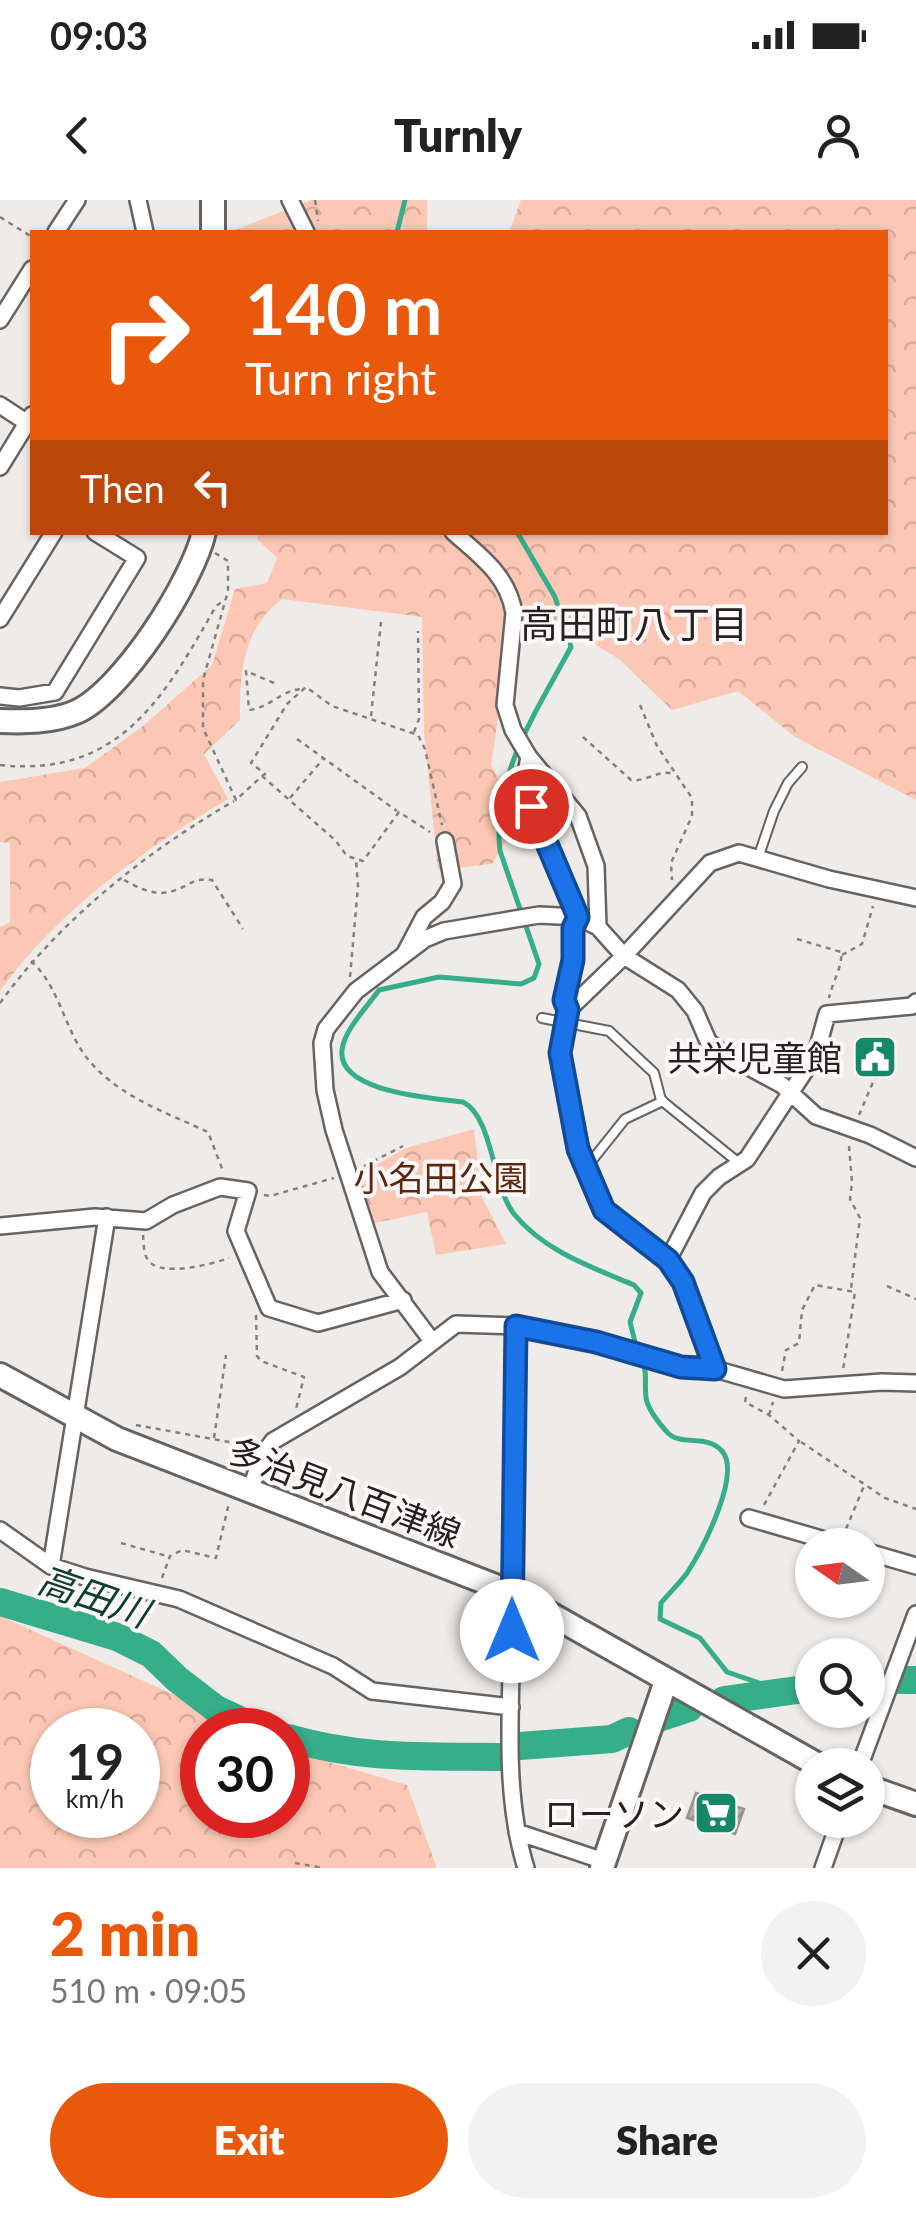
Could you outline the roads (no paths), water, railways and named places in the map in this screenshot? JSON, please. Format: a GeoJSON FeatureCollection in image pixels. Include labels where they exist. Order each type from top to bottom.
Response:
{"type":"FeatureCollection","features":[{"type":"Feature","properties":{"kind":"main road"},"geometry":{"type":"LineString","coordinates":[[213,200],[213,230]]}},
{"type":"Feature","properties":{"kind":"main road"},"geometry":{"type":"LineString","coordinates":[[0,721],[31,722],[76,712],[108,691],[128,668],[187,576],[203,536]]}},
{"type":"Feature","properties":{"kind":"main road","name":"多治見八百津線"},"geometry":{"type":"LineString","coordinates":[[0,1375],[117,1439],[512,1593],[795,1752]]}},
{"type":"Feature","properties":{"kind":"main road"},"geometry":{"type":"LineString","coordinates":[[603,1865],[666,1681]]}},
{"type":"Feature","properties":{"kind":"main road"},"geometry":{"type":"LineString","coordinates":[[885,1793],[916,1804]]}},
{"type":"Feature","properties":{"kind":"street"},"geometry":{"type":"LineString","coordinates":[[57,230],[77,200]]}},
{"type":"Feature","properties":{"kind":"street"},"geometry":{"type":"LineString","coordinates":[[138,200],[144,230]]}},
{"type":"Feature","properties":{"kind":"street"},"geometry":{"type":"LineString","coordinates":[[290,200],[305,230]]}},
{"type":"Feature","properties":{"kind":"street"},"geometry":{"type":"LineString","coordinates":[[0,320],[30,272]]}},
{"type":"Feature","properties":{"kind":"street"},"geometry":{"type":"LineString","coordinates":[[0,405],[30,420]]}},
{"type":"Feature","properties":{"kind":"street"},"geometry":{"type":"LineString","coordinates":[[0,467],[30,422]]}},
{"type":"Feature","properties":{"kind":"street"},"geometry":{"type":"LineString","coordinates":[[0,619],[52,535]]}},
{"type":"Feature","properties":{"kind":"street"},"geometry":{"type":"LineString","coordinates":[[0,696],[19,698],[54,692],[137,558],[99,535]]}},
{"type":"Feature","properties":{"kind":"street"},"geometry":{"type":"LineString","coordinates":[[456,535],[497,572],[512,599],[505,705],[528,754],[578,816],[596,866],[598,927]]}},
{"type":"Feature","properties":{"kind":"street"},"geometry":{"type":"LineString","coordinates":[[528,754],[524,783],[538,829],[577,917]]}},
{"type":"Feature","properties":{"kind":"street"},"geometry":{"type":"LineString","coordinates":[[405,952],[424,918],[442,902],[452,884],[445,841]]}},
{"type":"Feature","properties":{"kind":"street"},"geometry":{"type":"LineString","coordinates":[[715,1369],[683,1282],[668,1260],[604,1210],[583,1164],[560,1053],[567,1016],[710,863],[738,853],[916,898]]}},
{"type":"Feature","properties":{"kind":"street"},"geometry":{"type":"LineString","coordinates":[[432,1340],[380,1272],[326,1090],[322,1043],[326,1029],[356,992],[405,952],[444,930],[532,916],[577,917],[598,927],[624,956],[678,990],[696,1011],[708,1040],[718,1052],[789,1091],[816,1116],[870,1134],[916,1158]]}},
{"type":"Feature","properties":{"kind":"street"},"geometry":{"type":"LineString","coordinates":[[668,1260],[704,1193],[748,1159],[816,1054],[827,1014],[912,1006],[916,1002]]}},
{"type":"Feature","properties":{"kind":"street"},"geometry":{"type":"LineString","coordinates":[[0,1226],[107,1217],[142,1221],[220,1187],[229,1188],[248,1192],[236,1231],[270,1308],[318,1323],[402,1300]]}},
{"type":"Feature","properties":{"kind":"street"},"geometry":{"type":"LineString","coordinates":[[51,1566],[107,1217]]}},
{"type":"Feature","properties":{"kind":"street"},"geometry":{"type":"LineString","coordinates":[[242,1489],[267,1449],[296,1425],[400,1367],[456,1324],[516,1326],[681,1367],[715,1369],[779,1388],[916,1383]]}},
{"type":"Feature","properties":{"kind":"street"},"geometry":{"type":"LineString","coordinates":[[516,1326],[511,1707],[517,1832],[526,1868]]}},
{"type":"Feature","properties":{"kind":"street"},"geometry":{"type":"LineString","coordinates":[[754,1520],[795,1532]]}},
{"type":"Feature","properties":{"kind":"street"},"geometry":{"type":"LineString","coordinates":[[0,1530],[51,1566],[179,1599],[333,1666],[372,1691],[511,1707]]}},
{"type":"Feature","properties":{"kind":"street"},"geometry":{"type":"LineString","coordinates":[[885,1557],[916,1566]]}},
{"type":"Feature","properties":{"kind":"street"},"geometry":{"type":"LineString","coordinates":[[866,1748],[916,1614]]}},
{"type":"Feature","properties":{"kind":"street"},"geometry":{"type":"LineString","coordinates":[[517,1832],[603,1865]]}},
{"type":"Feature","properties":{"kind":"street"},"geometry":{"type":"LineString","coordinates":[[822,1868],[833,1838]]}},
{"type":"Feature","properties":{"kind":"lane"},"geometry":{"type":"LineString","coordinates":[[758,858],[774,811],[788,783],[802,768]]}},
{"type":"Feature","properties":{"kind":"lane"},"geometry":{"type":"LineString","coordinates":[[567,1016],[564,1000],[577,917]]}},
{"type":"Feature","properties":{"kind":"lane"},"geometry":{"type":"LineString","coordinates":[[542,1018],[567,1016],[609,1031],[654,1073],[663,1101],[738,1163]]}},
{"type":"Feature","properties":{"kind":"lane"},"geometry":{"type":"LineString","coordinates":[[583,1164],[593,1159],[625,1119],[663,1101]]}},
{"type":"Feature","properties":{"kind":"waterway"},"geometry":{"type":"LineString","coordinates":[[398,230],[405,200]]}},
{"type":"Feature","properties":{"kind":"waterway"},"geometry":{"type":"LineString","coordinates":[[519,535],[555,597],[571,647],[520,744],[510,770],[499,824],[500,851],[539,964],[534,978],[521,984],[439,977],[379,990],[352,1026],[342,1050],[345,1064],[355,1076],[371,1084],[390,1091],[463,1102],[473,1110],[487,1137],[501,1187],[514,1214],[554,1248],[634,1285],[641,1293],[630,1322],[637,1350]]}},
{"type":"Feature","properties":{"kind":"waterway"},"geometry":{"type":"LineString","coordinates":[[642,1360],[647,1402],[663,1428],[678,1439],[716,1446],[727,1462],[718,1512],[687,1573],[661,1603],[660,1619],[700,1638],[727,1672],[780,1690]]}},
{"type":"Feature","properties":{"kind":"waterway","name":"高田川"},"geometry":{"type":"LineString","coordinates":[[0,1602],[117,1637],[151,1654],[215,1708]]}},
{"type":"Feature","properties":{"kind":"waterway","name":"高田川"},"geometry":{"type":"LineString","coordinates":[[900,1680],[916,1680]]}},
{"type":"Feature","properties":{"kind":"waterway","name":"高田川"},"geometry":{"type":"LineString","coordinates":[[724,1700],[795,1690]]}},
{"type":"Feature","properties":{"kind":"waterway","name":"高田川"},"geometry":{"type":"LineString","coordinates":[[659,1718],[689,1708]]}},
{"type":"Feature","properties":{"kind":"waterway","name":"高田川"},"geometry":{"type":"LineString","coordinates":[[520,1746],[612,1739],[629,1731]]}},
{"type":"Feature","properties":{"kind":"waterway","name":"高田川"},"geometry":{"type":"LineString","coordinates":[[310,1744],[369,1753],[504,1757]]}},
{"type":"Feature","properties":{"kind":"place","name":"共栄児童館"},"geometry":{"type":"Point","coordinates":[875,1057]}},
{"type":"Feature","properties":{"kind":"place","name":"ローソン"},"geometry":{"type":"Point","coordinates":[716,1813]}},
{"type":"Feature","properties":{"kind":"district","name":"高田町八丁目"},"geometry":{"type":"Point","coordinates":[634,623]}},
{"type":"Feature","properties":{"kind":"park label","name":"小名田公園"},"geometry":{"type":"Point","coordinates":[441,1177]}}]}
